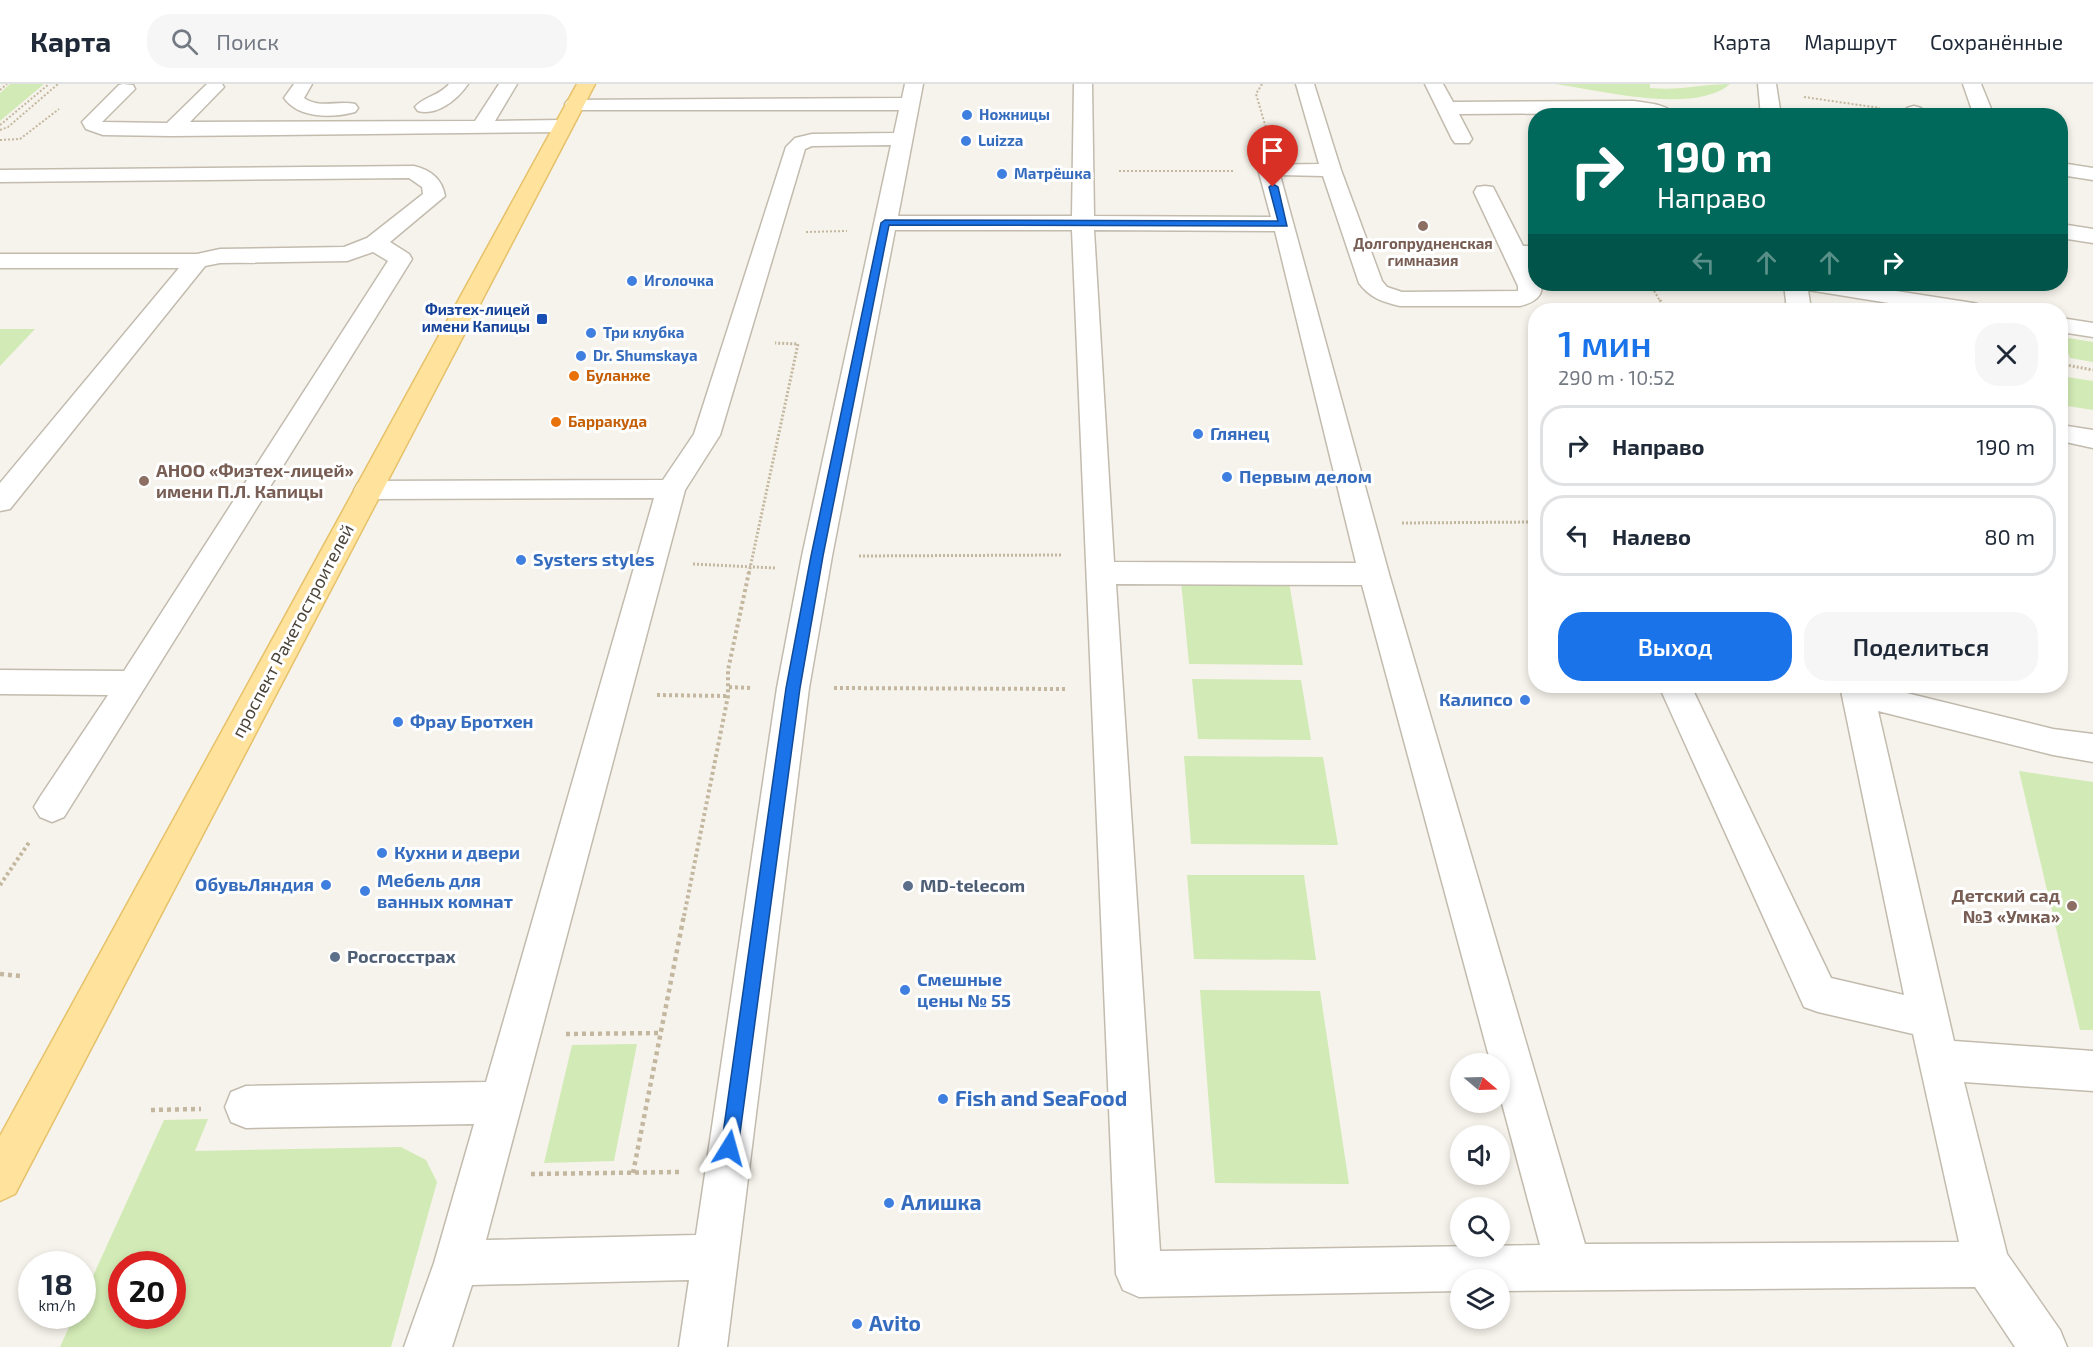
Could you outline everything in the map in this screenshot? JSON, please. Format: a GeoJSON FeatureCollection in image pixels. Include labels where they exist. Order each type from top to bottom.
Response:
{"type":"FeatureCollection","features":[{"type":"Feature","properties":{"kind":"main road","name":"проспект Ракетостроителей"},"geometry":{"type":"LineString","coordinates":[[0,1179],[586,84]]}},
{"type":"Feature","properties":{"kind":"lane"},"geometry":{"type":"LineString","coordinates":[[303,84],[294,98],[306,107],[370,108]]}},
{"type":"Feature","properties":{"kind":"lane"},"geometry":{"type":"LineString","coordinates":[[403,107],[425,107],[448,97],[459,84]]}},
{"type":"Feature","properties":{"kind":"lane"},"geometry":{"type":"LineString","coordinates":[[481,127],[508,84]]}},
{"type":"Feature","properties":{"kind":"lane"},"geometry":{"type":"LineString","coordinates":[[845,104],[849,84]]}},
{"type":"Feature","properties":{"kind":"lane"},"geometry":{"type":"LineString","coordinates":[[1083,84],[1083,223],[1099,564],[1139,1274],[1569,1267],[1988,1264]]}},
{"type":"Feature","properties":{"kind":"lane"},"geometry":{"type":"LineString","coordinates":[[1305,84],[1331,170],[1371,283],[1379,292],[1400,299],[1520,299],[1527,296],[1530,291]]}},
{"type":"Feature","properties":{"kind":"lane"},"geometry":{"type":"LineString","coordinates":[[1434,84],[1462,139]]}},
{"type":"Feature","properties":{"kind":"lane"},"geometry":{"type":"LineString","coordinates":[[1972,84],[1981,108]]}},
{"type":"Feature","properties":{"kind":"lane"},"geometry":{"type":"LineString","coordinates":[[171,130],[215,87]]}},
{"type":"Feature","properties":{"kind":"lane"},"geometry":{"type":"LineString","coordinates":[[1767,88],[1770,108]]}},
{"type":"Feature","properties":{"kind":"lane"},"geometry":{"type":"LineString","coordinates":[[126,89],[95,118],[93,125],[103,129],[171,130],[563,126]]}},
{"type":"Feature","properties":{"kind":"lane"},"geometry":{"type":"LineString","coordinates":[[575,104],[845,104],[912,94],[817,556],[793,688],[703,1347]]}},
{"type":"Feature","properties":{"kind":"lane"},"geometry":{"type":"LineString","coordinates":[[410,128],[425,107]]}},
{"type":"Feature","properties":{"kind":"lane"},"geometry":{"type":"LineString","coordinates":[[1446,108],[1640,108]]}},
{"type":"Feature","properties":{"kind":"lane"},"geometry":{"type":"LineString","coordinates":[[428,1347],[457,1263],[670,489],[707,435],[796,147],[802,142],[812,140],[903,139]]}},
{"type":"Feature","properties":{"kind":"lane"},"geometry":{"type":"LineString","coordinates":[[1331,170],[1268,169],[1374,574],[1569,1267]]}},
{"type":"Feature","properties":{"kind":"lane"},"geometry":{"type":"LineString","coordinates":[[2068,170],[2093,174]]}},
{"type":"Feature","properties":{"kind":"lane"},"geometry":{"type":"LineString","coordinates":[[0,176],[414,172],[432,184],[434,196],[375,243],[347,254],[220,256],[197,261],[0,261]]}},
{"type":"Feature","properties":{"kind":"lane"},"geometry":{"type":"LineString","coordinates":[[1485,192],[1525,253],[1528,273]]}},
{"type":"Feature","properties":{"kind":"lane"},"geometry":{"type":"LineString","coordinates":[[884,227],[1083,223],[1284,224]]}},
{"type":"Feature","properties":{"kind":"lane"},"geometry":{"type":"LineString","coordinates":[[2068,232],[2093,236]]}},
{"type":"Feature","properties":{"kind":"lane"},"geometry":{"type":"LineString","coordinates":[[52,807],[401,259],[375,243]]}},
{"type":"Feature","properties":{"kind":"lane"},"geometry":{"type":"LineString","coordinates":[[0,502],[197,261]]}},
{"type":"Feature","properties":{"kind":"lane"},"geometry":{"type":"LineString","coordinates":[[1854,291],[1929,303]]}},
{"type":"Feature","properties":{"kind":"lane"},"geometry":{"type":"LineString","coordinates":[[2068,326],[2093,330]]}},
{"type":"Feature","properties":{"kind":"lane"},"geometry":{"type":"LineString","coordinates":[[2068,434],[2093,438]]}},
{"type":"Feature","properties":{"kind":"lane"},"geometry":{"type":"LineString","coordinates":[[368,490],[670,489]]}},
{"type":"Feature","properties":{"kind":"lane"},"geometry":{"type":"LineString","coordinates":[[1099,564],[1374,574]]}},
{"type":"Feature","properties":{"kind":"lane"},"geometry":{"type":"LineString","coordinates":[[0,682],[133,683]]}},
{"type":"Feature","properties":{"kind":"lane"},"geometry":{"type":"LineString","coordinates":[[1678,693],[1818,994],[1929,1019]]}},
{"type":"Feature","properties":{"kind":"lane"},"geometry":{"type":"LineString","coordinates":[[1858,693],[1929,1019],[1988,1264],[2043,1347]]}},
{"type":"Feature","properties":{"kind":"lane"},"geometry":{"type":"LineString","coordinates":[[1872,693],[2053,742],[2093,748]]}},
{"type":"Feature","properties":{"kind":"lane"},"geometry":{"type":"LineString","coordinates":[[1939,1059],[2093,1071]]}},
{"type":"Feature","properties":{"kind":"lane"},"geometry":{"type":"LineString","coordinates":[[246,1107],[502,1102]]}},
{"type":"Feature","properties":{"kind":"lane"},"geometry":{"type":"LineString","coordinates":[[457,1263],[715,1257]]}},
{"type":"Feature","properties":{"kind":"path"},"geometry":{"type":"LineString","coordinates":[[0,90],[7,84]]}},
{"type":"Feature","properties":{"kind":"path"},"geometry":{"type":"LineString","coordinates":[[0,125],[49,84]]}},
{"type":"Feature","properties":{"kind":"path"},"geometry":{"type":"LineString","coordinates":[[0,130],[8,127],[58,84]]}},
{"type":"Feature","properties":{"kind":"path"},"geometry":{"type":"LineString","coordinates":[[1767,88],[1882,108]]}},
{"type":"Feature","properties":{"kind":"path"},"geometry":{"type":"LineString","coordinates":[[0,140],[20,139],[64,105]]}},
{"type":"Feature","properties":{"kind":"path"},"geometry":{"type":"LineString","coordinates":[[1083,171],[1253,171],[1268,169]]}},
{"type":"Feature","properties":{"kind":"path"},"geometry":{"type":"LineString","coordinates":[[770,232],[884,227]]}},
{"type":"Feature","properties":{"kind":"path"},"geometry":{"type":"LineString","coordinates":[[633,1173],[728,696],[728,670],[798,344],[736,343]]}},
{"type":"Feature","properties":{"kind":"path"},"geometry":{"type":"LineString","coordinates":[[2068,365],[2093,370]]}},
{"type":"Feature","properties":{"kind":"path"},"geometry":{"type":"LineString","coordinates":[[1362,522],[1528,522]]}},
{"type":"Feature","properties":{"kind":"path"},"geometry":{"type":"LineString","coordinates":[[650,562],[784,568],[817,556],[1099,564]]}},
{"type":"Feature","properties":{"kind":"path"},"geometry":{"type":"LineString","coordinates":[[729,687],[1106,689]]}},
{"type":"Feature","properties":{"kind":"path"},"geometry":{"type":"LineString","coordinates":[[613,695],[728,696]]}},
{"type":"Feature","properties":{"kind":"path"},"geometry":{"type":"LineString","coordinates":[[0,885],[52,807]]}},
{"type":"Feature","properties":{"kind":"path"},"geometry":{"type":"LineString","coordinates":[[0,974],[21,976]]}},
{"type":"Feature","properties":{"kind":"path"},"geometry":{"type":"LineString","coordinates":[[520,1035],[662,1033]]}},
{"type":"Feature","properties":{"kind":"path"},"geometry":{"type":"LineString","coordinates":[[482,1174],[726,1171]]}},
{"type":"Feature","properties":{"kind":"green space"},"geometry":{"type":"Polygon","coordinates":[[[10,84],[44,84],[0,121],[0,93],[10,84]]]}},
{"type":"Feature","properties":{"kind":"green space"},"geometry":{"type":"Polygon","coordinates":[[[1555,84],[1650,84],[1650,88],[1660,89],[1730,84],[1714,93],[1694,98],[1671,99],[1620,95],[1555,84]]]}},
{"type":"Feature","properties":{"kind":"green space"},"geometry":{"type":"Polygon","coordinates":[[[0,329],[35,329],[0,366],[0,329]]]}},
{"type":"Feature","properties":{"kind":"green space"},"geometry":{"type":"Polygon","coordinates":[[[2068,338],[2093,342],[2093,362],[2070,358],[2068,338]]]}},
{"type":"Feature","properties":{"kind":"green space"},"geometry":{"type":"Polygon","coordinates":[[[2068,377],[2093,381],[2093,410],[2068,406],[2068,377]]]}},
{"type":"Feature","properties":{"kind":"green space"},"geometry":{"type":"Polygon","coordinates":[[[1181,581],[1289,582],[1303,665],[1189,664],[1181,581]]]}},
{"type":"Feature","properties":{"kind":"green space"},"geometry":{"type":"Polygon","coordinates":[[[1192,679],[1301,680],[1311,740],[1198,739],[1192,679]]]}},
{"type":"Feature","properties":{"kind":"green space"},"geometry":{"type":"Polygon","coordinates":[[[1184,756],[1323,757],[1338,845],[1191,844],[1184,756]]]}},
{"type":"Feature","properties":{"kind":"green space","name":"Детский сад №3 «Умка»"},"geometry":{"type":"Polygon","coordinates":[[[2019,771],[2093,782],[2093,1030],[2080,1030],[2019,771]]]}},
{"type":"Feature","properties":{"kind":"green space"},"geometry":{"type":"Polygon","coordinates":[[[1187,875],[1304,875],[1316,960],[1194,959],[1187,875]]]}},
{"type":"Feature","properties":{"kind":"green space"},"geometry":{"type":"Polygon","coordinates":[[[1200,990],[1320,991],[1349,1184],[1215,1183],[1200,990]]]}},
{"type":"Feature","properties":{"kind":"green space"},"geometry":{"type":"Polygon","coordinates":[[[637,1044],[614,1161],[544,1163],[572,1045],[637,1044]]]}},
{"type":"Feature","properties":{"kind":"green space"},"geometry":{"type":"Polygon","coordinates":[[[208,1119],[195,1151],[401,1147],[426,1160],[437,1182],[391,1347],[60,1347],[68,1329],[96,1329],[96,1269],[164,1120],[208,1119]]]}},
{"type":"Feature","properties":{"kind":"place","name":"Ножницы"},"geometry":{"type":"Point","coordinates":[967,115]}},
{"type":"Feature","properties":{"kind":"place","name":"Luizza"},"geometry":{"type":"Point","coordinates":[966,141]}},
{"type":"Feature","properties":{"kind":"place","name":"Матрёшка"},"geometry":{"type":"Point","coordinates":[1002,174]}},
{"type":"Feature","properties":{"kind":"place","name":"Долгопрудненская гимназия"},"geometry":{"type":"Point","coordinates":[1423,226]}},
{"type":"Feature","properties":{"kind":"place","name":"Иголочка"},"geometry":{"type":"Point","coordinates":[632,281]}},
{"type":"Feature","properties":{"kind":"place","name":"Физтех-лицей имени Капицы"},"geometry":{"type":"Point","coordinates":[542,319]}},
{"type":"Feature","properties":{"kind":"place","name":"Три клубка"},"geometry":{"type":"Point","coordinates":[591,333]}},
{"type":"Feature","properties":{"kind":"place","name":"Dr. Shumskaya"},"geometry":{"type":"Point","coordinates":[581,356]}},
{"type":"Feature","properties":{"kind":"place","name":"Буланже"},"geometry":{"type":"Point","coordinates":[574,376]}},
{"type":"Feature","properties":{"kind":"place","name":"Барракуда"},"geometry":{"type":"Point","coordinates":[556,422]}},
{"type":"Feature","properties":{"kind":"place","name":"Глянец"},"geometry":{"type":"Point","coordinates":[1198,434]}},
{"type":"Feature","properties":{"kind":"place","name":"Первым делом"},"geometry":{"type":"Point","coordinates":[1227,477]}},
{"type":"Feature","properties":{"kind":"place","name":"АНОО «Физтех-лицей» имени П.Л. Капицы"},"geometry":{"type":"Point","coordinates":[144,481]}},
{"type":"Feature","properties":{"kind":"place","name":"Systers styles"},"geometry":{"type":"Point","coordinates":[521,560]}},
{"type":"Feature","properties":{"kind":"place","name":"Калипсо"},"geometry":{"type":"Point","coordinates":[1525,700]}},
{"type":"Feature","properties":{"kind":"place","name":"Фрау Бротхен"},"geometry":{"type":"Point","coordinates":[398,722]}},
{"type":"Feature","properties":{"kind":"place","name":"Кухни и двери"},"geometry":{"type":"Point","coordinates":[382,853]}},
{"type":"Feature","properties":{"kind":"place","name":"ОбувьЛяндия"},"geometry":{"type":"Point","coordinates":[326,885]}},
{"type":"Feature","properties":{"kind":"place","name":"MD-telecom"},"geometry":{"type":"Point","coordinates":[908,886]}},
{"type":"Feature","properties":{"kind":"place","name":"Мебель для ванных комнат"},"geometry":{"type":"Point","coordinates":[365,891]}},
{"type":"Feature","properties":{"kind":"place","name":"Детский сад №3 «Умка»"},"geometry":{"type":"Point","coordinates":[2072,906]}},
{"type":"Feature","properties":{"kind":"place","name":"Росгосстрах"},"geometry":{"type":"Point","coordinates":[335,957]}},
{"type":"Feature","properties":{"kind":"place","name":"Смешные цены № 55"},"geometry":{"type":"Point","coordinates":[905,990]}},
{"type":"Feature","properties":{"kind":"place","name":"Fish and SeaFood"},"geometry":{"type":"Point","coordinates":[943,1099]}},
{"type":"Feature","properties":{"kind":"place","name":"Алишка"},"geometry":{"type":"Point","coordinates":[889,1203]}},
{"type":"Feature","properties":{"kind":"place","name":"Avito"},"geometry":{"type":"Point","coordinates":[857,1324]}},
{"type":"Feature","properties":{"kind":"route"},"geometry":{"type":"LineString","coordinates":[[729,1148],[793,688],[817,556],[885,223],[1284,224],[1273,187]]}}]}
